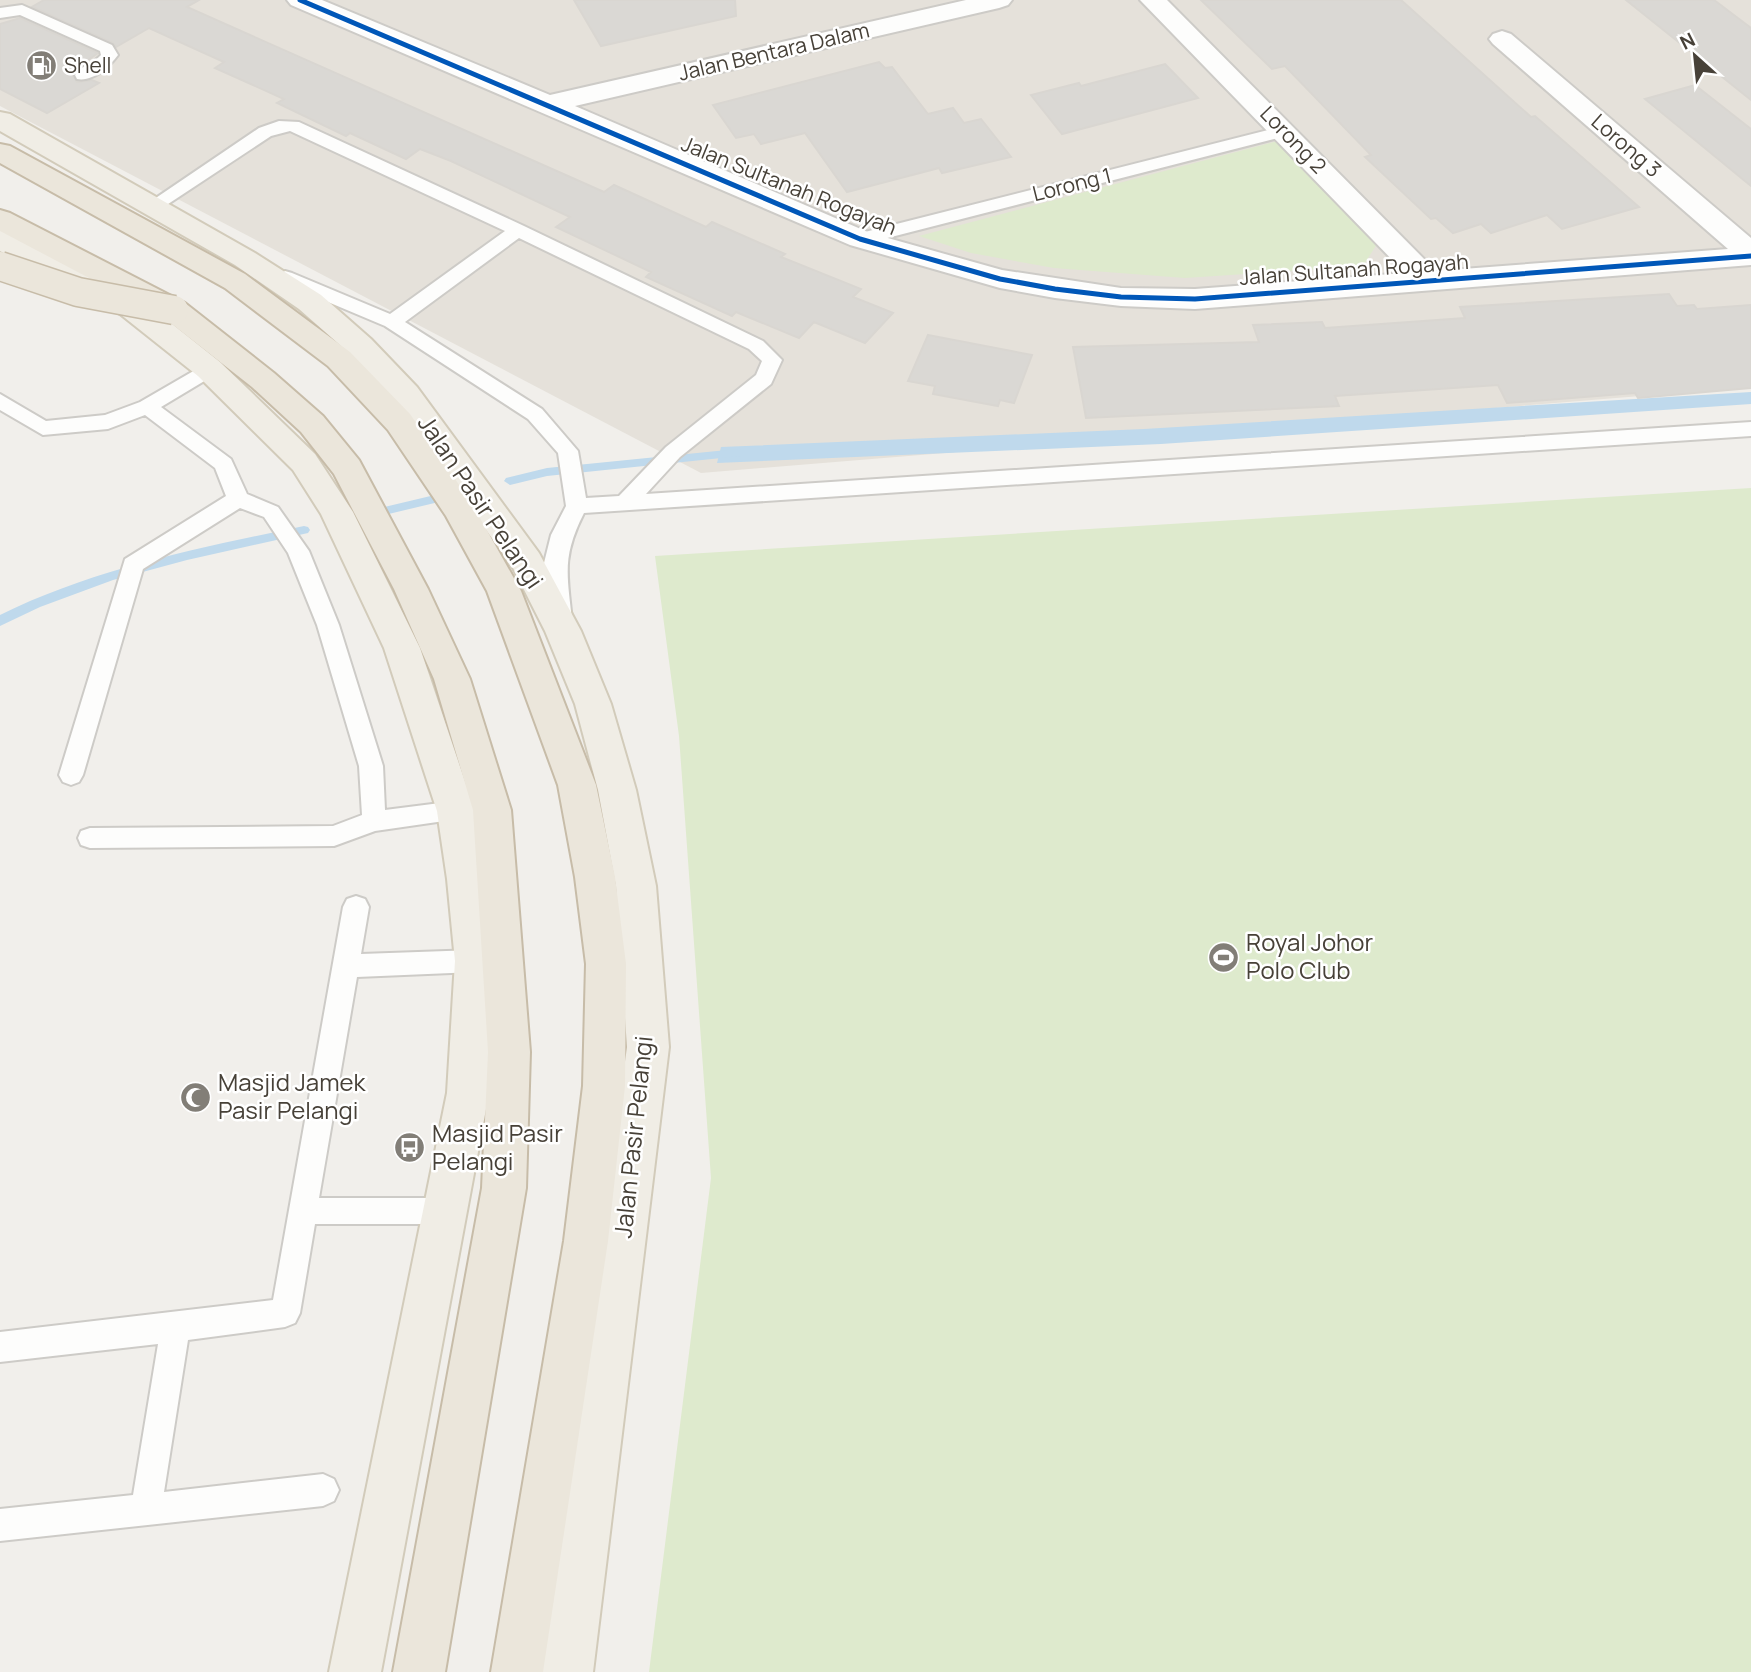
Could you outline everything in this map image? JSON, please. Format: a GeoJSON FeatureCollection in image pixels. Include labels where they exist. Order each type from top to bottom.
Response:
{"type":"FeatureCollection","features":[{"type":"Feature","properties":{"kind":"highway"},"geometry":{"type":"LineString","coordinates":[[0,152],[235,281],[338,359],[399,422],[459,510],[504,591],[577,785],[595,877],[606,964],[604,1086],[586,1241],[517,1672]]}},
{"type":"Feature","properties":{"kind":"highway"},"geometry":{"type":"LineString","coordinates":[[0,219],[174,310],[263,380],[312,424],[347,468],[411,589],[452,679],[492,810],[509,1052],[504,1188],[419,1672]]}},
{"type":"Feature","properties":{"kind":"highway"},"geometry":{"type":"LineString","coordinates":[[0,266],[78,292],[174,310]]}},
{"type":"Feature","properties":{"kind":"main road","name":"Jalan Pasir Pelangi"},"geometry":{"type":"LineString","coordinates":[[0,120],[246,258],[310,302],[360,346],[407,394],[527,562],[563,631],[593,704],[620,803],[636,886],[648,1047],[567,1672]]}},
{"type":"Feature","properties":{"kind":"main road"},"geometry":{"type":"LineString","coordinates":[[0,239],[131,307],[209,369],[304,462],[336,512],[402,648],[456,811],[467,878],[475,961],[468,1093],[355,1672]]}},
{"type":"Feature","properties":{"kind":"street","name":"Jalan Sultanah Rogayah"},"geometry":{"type":"LineString","coordinates":[[300,0],[860,239],[1000,279],[1121,297],[1195,299],[1751,254]]}},
{"type":"Feature","properties":{"kind":"street","name":"Jalan Bentara Dalam"},"geometry":{"type":"LineString","coordinates":[[548,104],[999,0]]}},
{"type":"Feature","properties":{"kind":"street","name":"Lorong 2"},"geometry":{"type":"LineString","coordinates":[[1153,0],[1430,282]]}},
{"type":"Feature","properties":{"kind":"street","name":"Lorong 3"},"geometry":{"type":"LineString","coordinates":[[1502,39],[1751,254]]}},
{"type":"Feature","properties":{"kind":"lane"},"geometry":{"type":"LineString","coordinates":[[0,13],[22,10],[106,48],[110,55],[102,64],[83,75]]}},
{"type":"Feature","properties":{"kind":"lane"},"geometry":{"type":"LineString","coordinates":[[153,206],[265,132],[279,126],[293,126],[518,230],[756,345],[772,360],[764,379],[673,452],[625,503]]}},
{"type":"Feature","properties":{"kind":"lane","name":"Lorong 1"},"geometry":{"type":"LineString","coordinates":[[860,239],[1284,131]]}},
{"type":"Feature","properties":{"kind":"lane"},"geometry":{"type":"LineString","coordinates":[[393,322],[518,230]]}},
{"type":"Feature","properties":{"kind":"lane"},"geometry":{"type":"LineString","coordinates":[[246,258],[315,291],[393,322],[535,414],[568,451],[577,506],[562,535],[555,563],[563,631]]}},
{"type":"Feature","properties":{"kind":"lane"},"geometry":{"type":"LineString","coordinates":[[0,401],[43,428],[108,422],[147,407],[209,369]]}},
{"type":"Feature","properties":{"kind":"lane"},"geometry":{"type":"LineString","coordinates":[[147,407],[224,464],[238,499],[271,512],[298,551],[328,625],[371,766],[374,821]]}},
{"type":"Feature","properties":{"kind":"lane"},"geometry":{"type":"LineString","coordinates":[[577,506],[1751,429]]}},
{"type":"Feature","properties":{"kind":"lane"},"geometry":{"type":"LineString","coordinates":[[72,775],[132,565],[238,499]]}},
{"type":"Feature","properties":{"kind":"lane"},"geometry":{"type":"LineString","coordinates":[[90,838],[334,836],[374,821],[456,811]]}},
{"type":"Feature","properties":{"kind":"lane"},"geometry":{"type":"LineString","coordinates":[[0,1347],[285,1313],[356,907]]}},
{"type":"Feature","properties":{"kind":"lane"},"geometry":{"type":"LineString","coordinates":[[345,967],[475,961]]}},
{"type":"Feature","properties":{"kind":"lane"},"geometry":{"type":"LineString","coordinates":[[303,1211],[445,1212]]}},
{"type":"Feature","properties":{"kind":"lane"},"geometry":{"type":"LineString","coordinates":[[146,1509],[175,1327]]}},
{"type":"Feature","properties":{"kind":"lane"},"geometry":{"type":"LineString","coordinates":[[0,1525],[323,1490]]}},
{"type":"Feature","properties":{"kind":"shaded area"},"geometry":{"type":"Polygon","coordinates":[[[0,0],[1751,0],[1751,387],[701,473],[0,106],[0,0]]]}},
{"type":"Feature","properties":{"kind":"green space"},"geometry":{"type":"Polygon","coordinates":[[[1278,141],[1377,244],[1363,266],[1185,278],[1054,268],[971,253],[919,236],[1278,141]]]}},
{"type":"Feature","properties":{"kind":"green space","name":"Royal Johor Polo Club"},"geometry":{"type":"Polygon","coordinates":[[[1751,488],[1751,1672],[649,1672],[711,1178],[679,736],[655,556],[1751,488]]]}},
{"type":"Feature","properties":{"kind":"water"},"geometry":{"type":"Polygon","coordinates":[[[1751,392],[1751,404],[1161,444],[717,463],[721,447],[1144,429],[1751,392]]]}},
{"type":"Feature","properties":{"kind":"building"},"geometry":{"type":"Polygon","coordinates":[[[44,0],[199,0],[187,7],[604,192],[614,185],[706,227],[712,222],[785,254],[781,257],[861,289],[853,297],[893,313],[865,343],[814,322],[799,338],[736,312],[732,316],[646,277],[651,272],[556,227],[570,217],[451,161],[420,149],[406,159],[350,133],[346,136],[277,103],[284,99],[215,68],[224,62],[149,28],[116,47],[113,43],[32,7],[44,0]]]}},
{"type":"Feature","properties":{"kind":"building"},"geometry":{"type":"Polygon","coordinates":[[[574,0],[735,0],[736,16],[601,46],[574,0]]]}},
{"type":"Feature","properties":{"kind":"building"},"geometry":{"type":"Polygon","coordinates":[[[1201,0],[1401,0],[1531,117],[1535,116],[1639,207],[1562,229],[1547,215],[1491,233],[1481,224],[1453,233],[1436,218],[1431,219],[1365,157],[1371,155],[1285,66],[1272,69],[1201,0]]]}},
{"type":"Feature","properties":{"kind":"building"},"geometry":{"type":"Polygon","coordinates":[[[1626,0],[1714,0],[1751,28],[1751,100],[1626,0]]]}},
{"type":"Feature","properties":{"kind":"building","name":"Shell"},"geometry":{"type":"Polygon","coordinates":[[[20,18],[98,53],[73,71],[73,76],[77,82],[92,80],[99,83],[47,113],[0,89],[0,24],[20,18]]]}},
{"type":"Feature","properties":{"kind":"building"},"geometry":{"type":"Polygon","coordinates":[[[879,62],[885,68],[892,67],[928,114],[953,108],[964,123],[981,119],[1011,157],[942,173],[939,168],[847,192],[805,133],[761,144],[754,134],[736,138],[713,105],[879,62]]]}},
{"type":"Feature","properties":{"kind":"building"},"geometry":{"type":"Polygon","coordinates":[[[1165,64],[1198,98],[1062,134],[1031,95],[1079,83],[1081,86],[1165,64]]]}},
{"type":"Feature","properties":{"kind":"building"},"geometry":{"type":"Polygon","coordinates":[[[1695,85],[1751,129],[1751,186],[1645,99],[1695,85]]]}},
{"type":"Feature","properties":{"kind":"building"},"geometry":{"type":"Polygon","coordinates":[[[1669,294],[1677,306],[1694,305],[1697,309],[1751,305],[1751,388],[1638,398],[1635,393],[1507,403],[1498,385],[1335,396],[1339,406],[1086,418],[1073,347],[1259,342],[1253,325],[1322,322],[1325,328],[1465,318],[1460,307],[1669,294]]]}},
{"type":"Feature","properties":{"kind":"building"},"geometry":{"type":"Polygon","coordinates":[[[928,335],[1032,355],[1014,403],[1000,400],[998,406],[933,394],[935,386],[908,381],[928,335]]]}},
{"type":"Feature","properties":{"kind":"waterway"},"geometry":{"type":"LineString","coordinates":[[510,481],[547,472],[737,453]]}},
{"type":"Feature","properties":{"kind":"waterway"},"geometry":{"type":"LineString","coordinates":[[376,513],[439,498]]}},
{"type":"Feature","properties":{"kind":"waterway"},"geometry":{"type":"LineString","coordinates":[[0,621],[72,588],[110,576],[187,555],[304,530]]}},
{"type":"Feature","properties":{"kind":"cycle path"},"geometry":{"type":"LineString","coordinates":[[300,0],[860,239],[1000,279],[1055,289],[1121,297],[1195,299],[1751,256]]}},
{"type":"Feature","properties":{"kind":"place","name":"Shell"},"geometry":{"type":"Point","coordinates":[41,66]}},
{"type":"Feature","properties":{"kind":"place","name":"Royal Johor Polo Club"},"geometry":{"type":"Point","coordinates":[1223,957]}},
{"type":"Feature","properties":{"kind":"place","name":"Masjid Jamek Pasir Pelangi"},"geometry":{"type":"Point","coordinates":[195,1097]}},
{"type":"Feature","properties":{"kind":"place","name":"Masjid Pasir Pelangi"},"geometry":{"type":"Point","coordinates":[409,1148]}}]}
